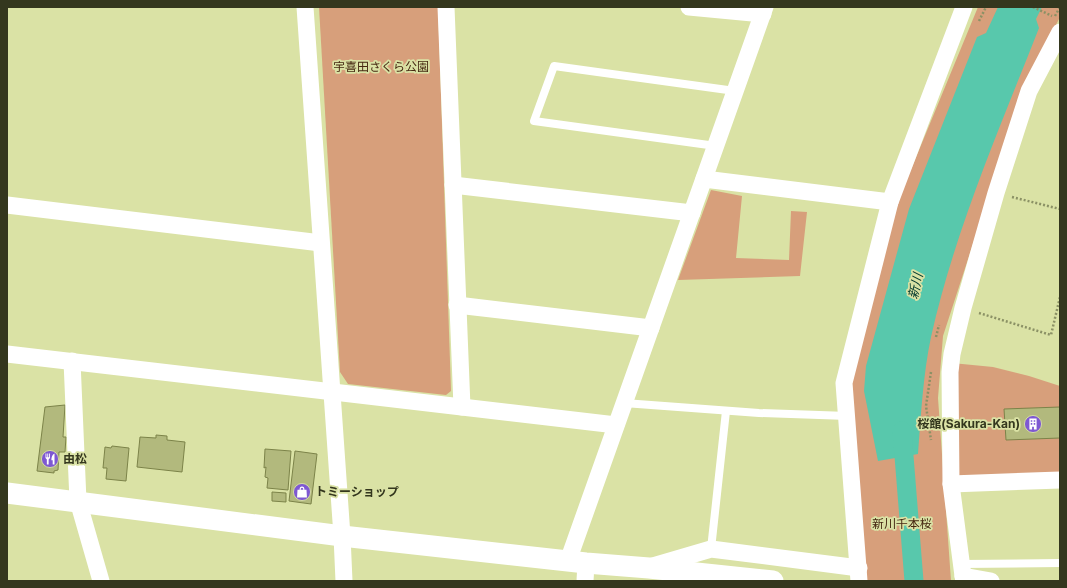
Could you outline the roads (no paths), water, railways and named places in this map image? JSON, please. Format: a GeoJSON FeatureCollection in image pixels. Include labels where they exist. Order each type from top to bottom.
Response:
{"type":"FeatureCollection","features":[{"type":"Feature","properties":{"kind":"street"},"geometry":{"type":"LineString","coordinates":[[305,7],[344,581]]}},
{"type":"Feature","properties":{"kind":"street"},"geometry":{"type":"LineString","coordinates":[[446,7],[462,407]]}},
{"type":"Feature","properties":{"kind":"street"},"geometry":{"type":"LineString","coordinates":[[580,568],[616,425],[764,10],[689,7]]}},
{"type":"Feature","properties":{"kind":"street"},"geometry":{"type":"LineString","coordinates":[[649,568],[711,549],[859,575],[848,416],[844,383],[890,202],[964,7]]}},
{"type":"Feature","properties":{"kind":"street"},"geometry":{"type":"LineString","coordinates":[[991,581],[963,574],[951,484],[950,372],[952,354],[963,308],[996,193],[1029,91],[1057,24]]}},
{"type":"Feature","properties":{"kind":"street"},"geometry":{"type":"LineString","coordinates":[[704,179],[890,202]]}},
{"type":"Feature","properties":{"kind":"street"},"geometry":{"type":"LineString","coordinates":[[453,186],[692,213]]}},
{"type":"Feature","properties":{"kind":"street"},"geometry":{"type":"LineString","coordinates":[[7,205],[322,243]]}},
{"type":"Feature","properties":{"kind":"street"},"geometry":{"type":"LineString","coordinates":[[457,305],[651,328]]}},
{"type":"Feature","properties":{"kind":"street"},"geometry":{"type":"LineString","coordinates":[[7,354],[616,425]]}},
{"type":"Feature","properties":{"kind":"street"},"geometry":{"type":"LineString","coordinates":[[72,361],[78,501],[101,581]]}},
{"type":"Feature","properties":{"kind":"street"},"geometry":{"type":"LineString","coordinates":[[951,484],[1060,480]]}},
{"type":"Feature","properties":{"kind":"street"},"geometry":{"type":"LineString","coordinates":[[7,493],[78,501],[580,568],[649,568],[773,581]]}},
{"type":"Feature","properties":{"kind":"street"},"geometry":{"type":"LineString","coordinates":[[649,568],[665,581]]}},
{"type":"Feature","properties":{"kind":"lane"},"geometry":{"type":"LineString","coordinates":[[716,146],[534,121],[554,66],[735,91]]}},
{"type":"Feature","properties":{"kind":"lane"},"geometry":{"type":"LineString","coordinates":[[624,403],[726,411],[848,416]]}},
{"type":"Feature","properties":{"kind":"lane"},"geometry":{"type":"LineString","coordinates":[[711,549],[726,411]]}},
{"type":"Feature","properties":{"kind":"lane"},"geometry":{"type":"LineString","coordinates":[[963,574],[1060,563]]}},
{"type":"Feature","properties":{"kind":"water"},"geometry":{"type":"Polygon","coordinates":[[[998,7],[1042,7],[1036,19],[1039,28],[979,181],[952,258],[931,337],[926,366],[918,454],[878,461],[864,391],[866,366],[909,209],[977,37],[986,33],[998,7]]]}},
{"type":"Feature","properties":{"kind":"waterway","name":"新川"},"geometry":{"type":"LineString","coordinates":[[902,431],[914,581]]}},
{"type":"Feature","properties":{"kind":"place","name":"桜館(Sakura-Kan)"},"geometry":{"type":"Point","coordinates":[1033,424]}},
{"type":"Feature","properties":{"kind":"place","name":"由松"},"geometry":{"type":"Point","coordinates":[50,459]}},
{"type":"Feature","properties":{"kind":"place","name":"トミーショップ"},"geometry":{"type":"Point","coordinates":[302,492]}},
{"type":"Feature","properties":{"kind":"park label","name":"宇喜田さくら公園"},"geometry":{"type":"Point","coordinates":[381,67]}},
{"type":"Feature","properties":{"kind":"park label","name":"新川千本桜"},"geometry":{"type":"Point","coordinates":[902,524]}}]}
